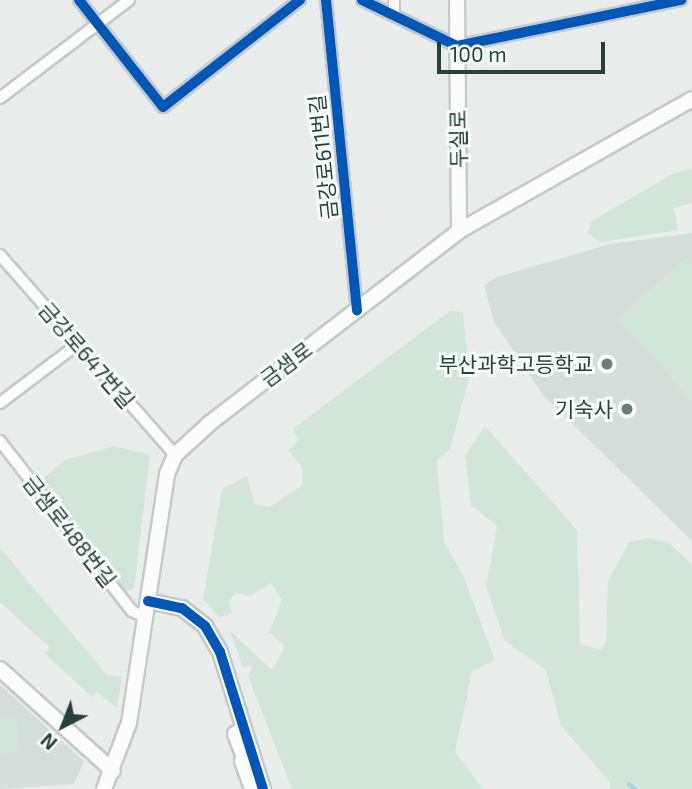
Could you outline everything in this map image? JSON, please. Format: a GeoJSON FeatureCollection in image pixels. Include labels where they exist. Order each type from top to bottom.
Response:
{"type":"FeatureCollection","features":[{"type":"Feature","properties":{"kind":"main road","name":"두실로"},"geometry":{"type":"LineString","coordinates":[[457,0],[458,231]]}},
{"type":"Feature","properties":{"kind":"main road","name":"금샘로"},"geometry":{"type":"LineString","coordinates":[[104,789],[113,771],[128,723],[167,474],[175,456],[209,423],[458,231],[692,99]]}},
{"type":"Feature","properties":{"kind":"main road"},"geometry":{"type":"LineString","coordinates":[[148,601],[182,608],[205,626],[220,652],[241,730],[247,734],[260,787]]}},
{"type":"Feature","properties":{"kind":"main road"},"geometry":{"type":"LineString","coordinates":[[0,669],[113,771]]}},
{"type":"Feature","properties":{"kind":"main road"},"geometry":{"type":"LineString","coordinates":[[241,730],[235,733],[239,746],[260,787]]}},
{"type":"Feature","properties":{"kind":"street"},"geometry":{"type":"LineString","coordinates":[[79,0],[163,107],[300,0]]}},
{"type":"Feature","properties":{"kind":"street"},"geometry":{"type":"LineString","coordinates":[[0,98],[129,0]]}},
{"type":"Feature","properties":{"kind":"street","name":"금강로611번길"},"geometry":{"type":"LineString","coordinates":[[326,0],[357,310]]}},
{"type":"Feature","properties":{"kind":"street"},"geometry":{"type":"LineString","coordinates":[[362,0],[457,47],[681,0]]}},
{"type":"Feature","properties":{"kind":"street"},"geometry":{"type":"LineString","coordinates":[[394,0],[394,16]]}},
{"type":"Feature","properties":{"kind":"street","name":"금강로647번길"},"geometry":{"type":"LineString","coordinates":[[0,255],[175,456]]}},
{"type":"Feature","properties":{"kind":"street"},"geometry":{"type":"LineString","coordinates":[[0,402],[78,344]]}},
{"type":"Feature","properties":{"kind":"street","name":"금샘로488번길"},"geometry":{"type":"LineString","coordinates":[[0,441],[132,611],[145,617]]}},
{"type":"Feature","properties":{"kind":"shaded area","name":"부산과학고등학교"},"geometry":{"type":"Polygon","coordinates":[[[692,233],[692,541],[543,395],[494,322],[484,285],[497,277],[610,244],[692,233]]]}},
{"type":"Feature","properties":{"kind":"shaded area"},"geometry":{"type":"Polygon","coordinates":[[[0,685],[84,761],[74,784],[0,789],[0,685]]]}},
{"type":"Feature","properties":{"kind":"green space"},"geometry":{"type":"Polygon","coordinates":[[[692,168],[692,203],[674,208],[678,230],[601,242],[587,233],[592,221],[672,174],[692,168]]]}},
{"type":"Feature","properties":{"kind":"green space"},"geometry":{"type":"Polygon","coordinates":[[[686,258],[692,265],[692,401],[618,318],[686,258]]]}},
{"type":"Feature","properties":{"kind":"green space"},"geometry":{"type":"Polygon","coordinates":[[[450,311],[463,312],[469,379],[450,449],[437,461],[444,542],[463,575],[495,660],[472,672],[455,752],[483,789],[292,789],[248,676],[253,665],[243,667],[230,631],[272,670],[285,646],[269,632],[282,600],[271,583],[250,596],[236,593],[229,601],[232,613],[219,617],[203,599],[222,489],[247,476],[255,504],[270,507],[302,485],[302,467],[288,450],[299,440],[293,429],[450,311]]]}},
{"type":"Feature","properties":{"kind":"green space"},"geometry":{"type":"Polygon","coordinates":[[[485,426],[577,530],[580,644],[601,650],[606,641],[608,581],[629,542],[650,538],[669,543],[692,564],[692,789],[610,789],[610,782],[561,726],[546,670],[505,641],[486,587],[497,526],[471,505],[465,456],[485,426]]]}},
{"type":"Feature","properties":{"kind":"green space"},"geometry":{"type":"Polygon","coordinates":[[[114,446],[150,455],[134,589],[124,592],[44,486],[44,478],[65,460],[114,446]]]}},
{"type":"Feature","properties":{"kind":"green space"},"geometry":{"type":"Polygon","coordinates":[[[0,548],[107,675],[122,677],[117,708],[97,692],[92,697],[45,654],[50,648],[0,602],[0,548]]]}},
{"type":"Feature","properties":{"kind":"green space"},"geometry":{"type":"Polygon","coordinates":[[[16,717],[21,751],[0,754],[0,720],[16,717]]]}},
{"type":"Feature","properties":{"kind":"waterway"},"geometry":{"type":"LineString","coordinates":[[629,784],[636,789]]}},
{"type":"Feature","properties":{"kind":"cycle path"},"geometry":{"type":"LineString","coordinates":[[79,0],[163,107],[300,0]]}},
{"type":"Feature","properties":{"kind":"cycle path"},"geometry":{"type":"LineString","coordinates":[[326,0],[357,310]]}},
{"type":"Feature","properties":{"kind":"cycle path"},"geometry":{"type":"LineString","coordinates":[[362,0],[457,46],[681,0]]}},
{"type":"Feature","properties":{"kind":"cycle path"},"geometry":{"type":"LineString","coordinates":[[148,601],[182,608],[205,626],[220,652],[263,789]]}},
{"type":"Feature","properties":{"kind":"place","name":"부산과학고등학교"},"geometry":{"type":"Point","coordinates":[607,364]}},
{"type":"Feature","properties":{"kind":"place","name":"기숙사"},"geometry":{"type":"Point","coordinates":[627,409]}}]}
